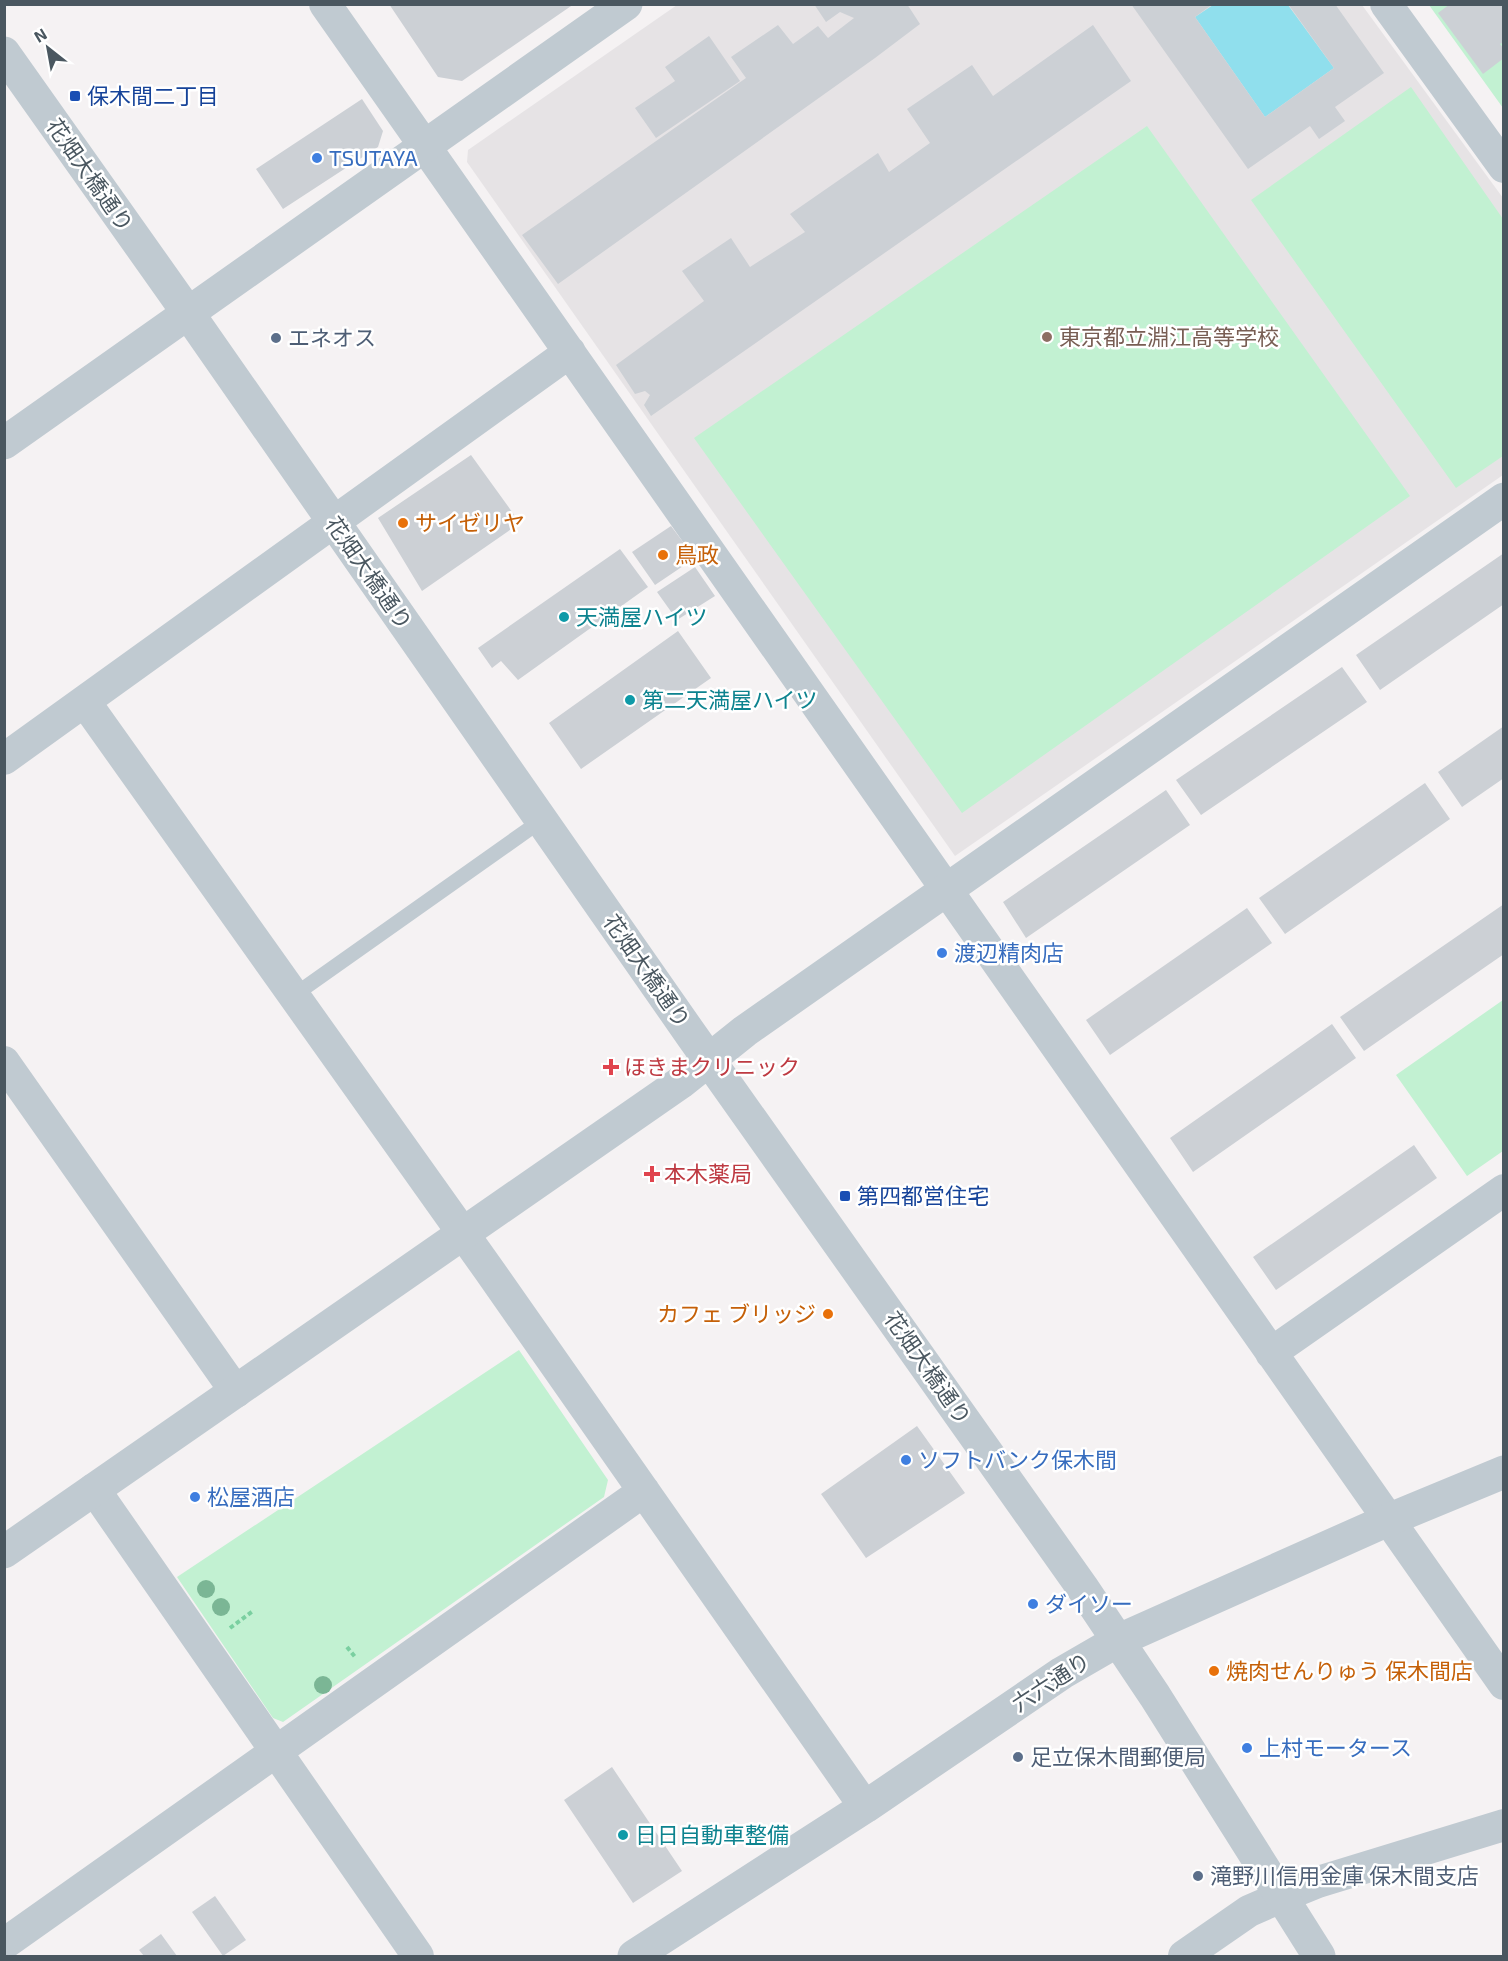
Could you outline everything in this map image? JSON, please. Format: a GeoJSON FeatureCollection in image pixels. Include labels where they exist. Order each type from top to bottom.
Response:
{"type":"FeatureCollection","features":[{"type":"Feature","properties":{"kind":"street"},"geometry":{"type":"LineString","coordinates":[[325,4],[1503,1684]]}},
{"type":"Feature","properties":{"kind":"street"},"geometry":{"type":"LineString","coordinates":[[4,443],[626,4]]}},
{"type":"Feature","properties":{"kind":"street"},"geometry":{"type":"LineString","coordinates":[[1386,4],[1503,167]]}},
{"type":"Feature","properties":{"kind":"street","name":"花畑大橋通り"},"geometry":{"type":"LineString","coordinates":[[4,53],[709,1060],[1119,1640],[1319,1956]]}},
{"type":"Feature","properties":{"kind":"street"},"geometry":{"type":"LineString","coordinates":[[4,759],[570,352]]}},
{"type":"Feature","properties":{"kind":"street"},"geometry":{"type":"LineString","coordinates":[[4,1552],[680,1083],[745,1031],[945,889],[1503,499]]}},
{"type":"Feature","properties":{"kind":"street"},"geometry":{"type":"LineString","coordinates":[[85,702],[865,1807]]}},
{"type":"Feature","properties":{"kind":"street"},"geometry":{"type":"LineString","coordinates":[[4,1062],[236,1392]]}},
{"type":"Feature","properties":{"kind":"street"},"geometry":{"type":"LineString","coordinates":[[1271,1353],[1503,1190]]}},
{"type":"Feature","properties":{"kind":"street","name":"六六通り"},"geometry":{"type":"LineString","coordinates":[[634,1956],[865,1807],[1062,1673],[1119,1640],[1388,1520],[1503,1472]]}},
{"type":"Feature","properties":{"kind":"street"},"geometry":{"type":"LineString","coordinates":[[94,1488],[418,1956]]}},
{"type":"Feature","properties":{"kind":"street"},"geometry":{"type":"LineString","coordinates":[[4,1944],[644,1491]]}},
{"type":"Feature","properties":{"kind":"street"},"geometry":{"type":"LineString","coordinates":[[1184,1956],[1249,1911],[1281,1897],[1318,1882],[1503,1825]]}},
{"type":"Feature","properties":{"kind":"lane"},"geometry":{"type":"LineString","coordinates":[[293,996],[542,820]]}},
{"type":"Feature","properties":{"kind":"shaded area","name":"東京都立淵江高等学校"},"geometry":{"type":"Polygon","coordinates":[[[677,5],[1362,5],[1503,198],[1503,475],[955,856],[467,162],[468,150],[677,5]]]}},
{"type":"Feature","properties":{"kind":"green space"},"geometry":{"type":"Polygon","coordinates":[[[1429,5],[1503,5],[1503,108],[1429,5]]]}},
{"type":"Feature","properties":{"kind":"green space"},"geometry":{"type":"Polygon","coordinates":[[[1411,87],[1503,219],[1503,456],[1456,488],[1251,200],[1411,87]]]}},
{"type":"Feature","properties":{"kind":"green space"},"geometry":{"type":"Polygon","coordinates":[[[1147,126],[1410,496],[962,813],[694,438],[1147,126]]]}},
{"type":"Feature","properties":{"kind":"green space"},"geometry":{"type":"Polygon","coordinates":[[[1503,1000],[1503,1151],[1467,1176],[1396,1075],[1503,1000]]]}},
{"type":"Feature","properties":{"kind":"green space"},"geometry":{"type":"Polygon","coordinates":[[[519,1350],[608,1480],[604,1497],[283,1722],[273,1718],[177,1577],[519,1350]]]}},
{"type":"Feature","properties":{"kind":"water"},"geometry":{"type":"Polygon","coordinates":[[[1213,5],[1288,5],[1334,68],[1265,117],[1195,17],[1213,5]]]}},
{"type":"Feature","properties":{"kind":"building"},"geometry":{"type":"Polygon","coordinates":[[[389,4],[574,4],[462,81],[438,77],[389,4]]]}},
{"type":"Feature","properties":{"kind":"building"},"geometry":{"type":"Polygon","coordinates":[[[814,4],[907,4],[920,24],[558,284],[522,235],[746,78],[731,57],[778,25],[793,44],[818,26],[828,38],[854,18],[840,12],[826,22],[814,4]]]}},
{"type":"Feature","properties":{"kind":"building"},"geometry":{"type":"Polygon","coordinates":[[[1131,4],[1213,4],[1195,17],[1265,117],[1334,68],[1288,4],[1335,4],[1384,73],[1335,107],[1345,121],[1319,139],[1310,126],[1248,169],[1131,4]]]}},
{"type":"Feature","properties":{"kind":"building"},"geometry":{"type":"Polygon","coordinates":[[[1450,4],[1504,4],[1504,42],[1500,44],[1504,49],[1504,58],[1483,74],[1438,13],[1450,4]]]}},
{"type":"Feature","properties":{"kind":"building"},"geometry":{"type":"Polygon","coordinates":[[[1093,25],[1131,81],[651,416],[644,405],[650,395],[645,391],[635,394],[616,365],[704,301],[682,271],[731,238],[750,267],[805,232],[790,214],[878,153],[889,172],[930,143],[907,109],[972,65],[993,96],[1093,25]]]}},
{"type":"Feature","properties":{"kind":"building"},"geometry":{"type":"Polygon","coordinates":[[[709,36],[740,81],[656,138],[635,108],[675,81],[665,67],[709,36]]]}},
{"type":"Feature","properties":{"kind":"building","name":"TSUTAYA"},"geometry":{"type":"Polygon","coordinates":[[[362,99],[383,131],[378,147],[283,209],[256,169],[362,99]]]}},
{"type":"Feature","properties":{"kind":"building"},"geometry":{"type":"Polygon","coordinates":[[[471,455],[520,523],[422,591],[378,518],[471,455]]]}},
{"type":"Feature","properties":{"kind":"building","name":"鳥政"},"geometry":{"type":"Polygon","coordinates":[[[671,526],[695,558],[655,585],[632,552],[671,526]]]}},
{"type":"Feature","properties":{"kind":"building","name":"天満屋ハイツ"},"geometry":{"type":"Polygon","coordinates":[[[620,549],[648,587],[518,680],[501,661],[492,668],[478,648],[620,549]]]}},
{"type":"Feature","properties":{"kind":"building"},"geometry":{"type":"Polygon","coordinates":[[[1504,553],[1504,604],[1380,690],[1356,655],[1504,553]]]}},
{"type":"Feature","properties":{"kind":"building"},"geometry":{"type":"Polygon","coordinates":[[[695,567],[715,596],[677,620],[657,592],[695,567]]]}},
{"type":"Feature","properties":{"kind":"building","name":"第二天満屋ハイツ"},"geometry":{"type":"Polygon","coordinates":[[[678,631],[711,678],[581,769],[549,723],[678,631]]]}},
{"type":"Feature","properties":{"kind":"building"},"geometry":{"type":"Polygon","coordinates":[[[1342,667],[1367,702],[1201,815],[1176,780],[1342,667]]]}},
{"type":"Feature","properties":{"kind":"building"},"geometry":{"type":"Polygon","coordinates":[[[1504,726],[1504,778],[1462,807],[1438,772],[1504,726]]]}},
{"type":"Feature","properties":{"kind":"building"},"geometry":{"type":"Polygon","coordinates":[[[1425,783],[1450,819],[1285,934],[1259,898],[1425,783]]]}},
{"type":"Feature","properties":{"kind":"building"},"geometry":{"type":"Polygon","coordinates":[[[1166,790],[1190,825],[1026,938],[1003,902],[1166,790]]]}},
{"type":"Feature","properties":{"kind":"building"},"geometry":{"type":"Polygon","coordinates":[[[1504,904],[1504,954],[1364,1051],[1340,1017],[1504,904]]]}},
{"type":"Feature","properties":{"kind":"building"},"geometry":{"type":"Polygon","coordinates":[[[1247,908],[1272,943],[1110,1055],[1086,1020],[1247,908]]]}},
{"type":"Feature","properties":{"kind":"building"},"geometry":{"type":"Polygon","coordinates":[[[1332,1024],[1356,1058],[1193,1172],[1170,1138],[1332,1024]]]}},
{"type":"Feature","properties":{"kind":"building"},"geometry":{"type":"Polygon","coordinates":[[[1414,1145],[1437,1178],[1276,1290],[1253,1257],[1414,1145]]]}},
{"type":"Feature","properties":{"kind":"building","name":"ソフトバンク保木間"},"geometry":{"type":"Polygon","coordinates":[[[917,1426],[965,1493],[866,1558],[821,1494],[917,1426]]]}},
{"type":"Feature","properties":{"kind":"building","name":"日日自動車整備"},"geometry":{"type":"Polygon","coordinates":[[[612,1767],[682,1871],[633,1903],[564,1800],[612,1767]]]}},
{"type":"Feature","properties":{"kind":"building"},"geometry":{"type":"Polygon","coordinates":[[[215,1896],[246,1940],[223,1956],[192,1912],[215,1896]]]}},
{"type":"Feature","properties":{"kind":"building"},"geometry":{"type":"Polygon","coordinates":[[[161,1934],[177,1956],[144,1956],[139,1950],[161,1934]]]}},
{"type":"Feature","properties":{"kind":"place","name":"保木間二丁目"},"geometry":{"type":"Point","coordinates":[75,96]}},
{"type":"Feature","properties":{"kind":"place","name":"TSUTAYA"},"geometry":{"type":"Point","coordinates":[317,158]}},
{"type":"Feature","properties":{"kind":"place","name":"東京都立淵江高等学校"},"geometry":{"type":"Point","coordinates":[1047,337]}},
{"type":"Feature","properties":{"kind":"place","name":"エネオス"},"geometry":{"type":"Point","coordinates":[276,338]}},
{"type":"Feature","properties":{"kind":"place","name":"サイゼリヤ"},"geometry":{"type":"Point","coordinates":[403,523]}},
{"type":"Feature","properties":{"kind":"place","name":"鳥政"},"geometry":{"type":"Point","coordinates":[663,555]}},
{"type":"Feature","properties":{"kind":"place","name":"天満屋ハイツ"},"geometry":{"type":"Point","coordinates":[564,617]}},
{"type":"Feature","properties":{"kind":"place","name":"第二天満屋ハイツ"},"geometry":{"type":"Point","coordinates":[630,700]}},
{"type":"Feature","properties":{"kind":"place","name":"渡辺精肉店"},"geometry":{"type":"Point","coordinates":[942,953]}},
{"type":"Feature","properties":{"kind":"place","name":"ほきまクリニック"},"geometry":{"type":"Point","coordinates":[611,1067]}},
{"type":"Feature","properties":{"kind":"place","name":"本木薬局"},"geometry":{"type":"Point","coordinates":[652,1174]}},
{"type":"Feature","properties":{"kind":"place","name":"第四都営住宅"},"geometry":{"type":"Point","coordinates":[845,1196]}},
{"type":"Feature","properties":{"kind":"place","name":"カフェ ブリッジ"},"geometry":{"type":"Point","coordinates":[828,1314]}},
{"type":"Feature","properties":{"kind":"place","name":"ソフトバンク保木間"},"geometry":{"type":"Point","coordinates":[906,1460]}},
{"type":"Feature","properties":{"kind":"place","name":"松屋酒店"},"geometry":{"type":"Point","coordinates":[195,1497]}},
{"type":"Feature","properties":{"kind":"place","name":"ダイソー"},"geometry":{"type":"Point","coordinates":[1033,1604]}},
{"type":"Feature","properties":{"kind":"place","name":"焼肉せんりゅう 保木間店"},"geometry":{"type":"Point","coordinates":[1214,1671]}},
{"type":"Feature","properties":{"kind":"place","name":"上村モータース"},"geometry":{"type":"Point","coordinates":[1247,1748]}},
{"type":"Feature","properties":{"kind":"place","name":"足立保木間郵便局"},"geometry":{"type":"Point","coordinates":[1018,1757]}},
{"type":"Feature","properties":{"kind":"place","name":"日日自動車整備"},"geometry":{"type":"Point","coordinates":[623,1835]}},
{"type":"Feature","properties":{"kind":"place","name":"滝野川信用金庫 保木間支店"},"geometry":{"type":"Point","coordinates":[1198,1876]}}]}
